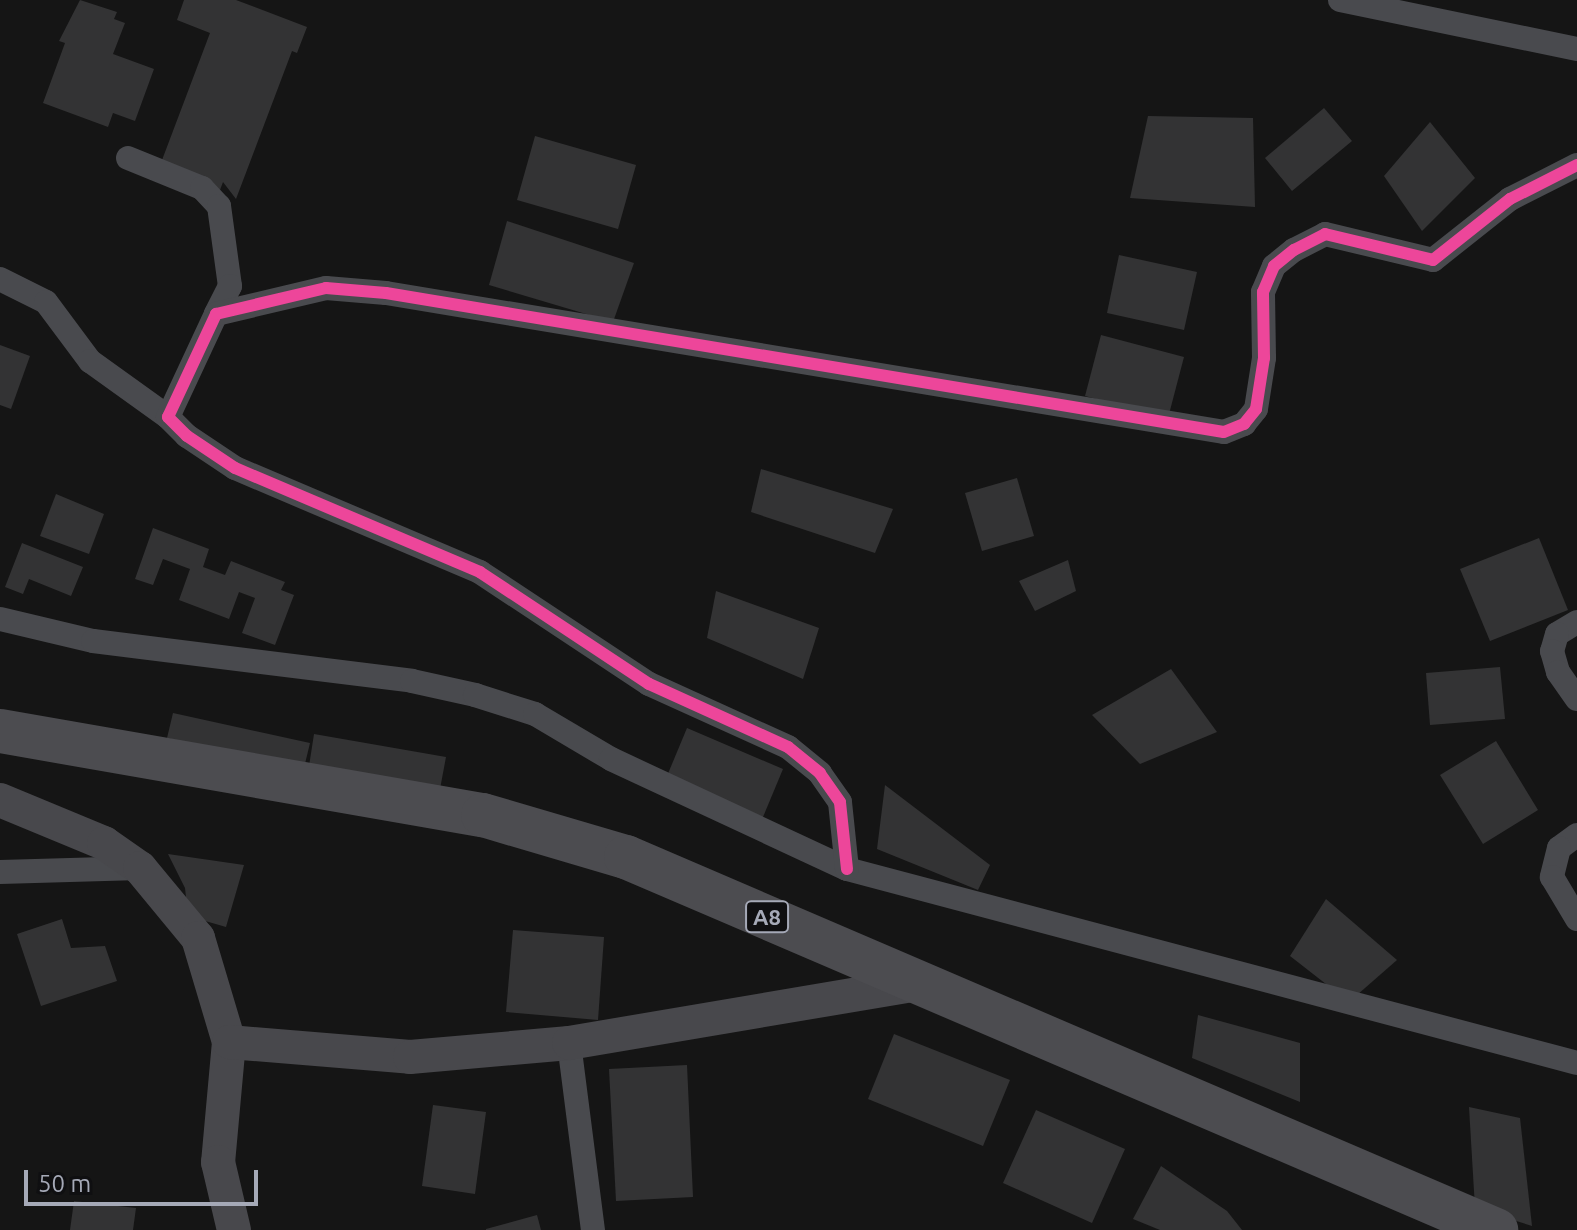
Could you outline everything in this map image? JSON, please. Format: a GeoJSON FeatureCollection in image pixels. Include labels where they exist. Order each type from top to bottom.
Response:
{"type":"FeatureCollection","features":[{"type":"Feature","properties":{"kind":"highway","name":"A8"},"geometry":{"type":"LineString","coordinates":[[0,731],[483,815],[553,833],[626,857],[1496,1230]]}},
{"type":"Feature","properties":{"kind":"street"},"geometry":{"type":"LineString","coordinates":[[1340,0],[1577,49]]}},
{"type":"Feature","properties":{"kind":"street"},"geometry":{"type":"LineString","coordinates":[[128,158],[202,188],[219,206],[230,286],[168,417]]}},
{"type":"Feature","properties":{"kind":"street"},"geometry":{"type":"LineString","coordinates":[[216,314],[326,288],[386,293],[1224,432],[1244,424],[1256,409],[1264,358],[1263,292],[1274,266],[1294,250],[1325,234],[1433,260],[1510,199],[1577,165]]}},
{"type":"Feature","properties":{"kind":"street"},"geometry":{"type":"LineString","coordinates":[[0,279],[46,302],[90,361],[235,468],[480,572],[649,684],[788,747],[820,773],[840,802],[847,869]]}},
{"type":"Feature","properties":{"kind":"street"},"geometry":{"type":"LineString","coordinates":[[0,619],[93,641],[412,681],[475,695],[535,714],[611,759],[847,869],[1577,1063]]}},
{"type":"Feature","properties":{"kind":"street"},"geometry":{"type":"LineString","coordinates":[[1577,622],[1557,634],[1552,651],[1558,672],[1577,699]]}},
{"type":"Feature","properties":{"kind":"street"},"geometry":{"type":"LineString","coordinates":[[0,800],[104,843],[140,868],[198,938],[229,1042],[218,1162],[234,1230]]}},
{"type":"Feature","properties":{"kind":"street"},"geometry":{"type":"LineString","coordinates":[[1577,835],[1559,848],[1552,877],[1577,919]]}},
{"type":"Feature","properties":{"kind":"street"},"geometry":{"type":"LineString","coordinates":[[0,872],[140,868]]}},
{"type":"Feature","properties":{"kind":"street"},"geometry":{"type":"LineString","coordinates":[[229,1042],[410,1057],[569,1043],[917,984]]}},
{"type":"Feature","properties":{"kind":"street"},"geometry":{"type":"LineString","coordinates":[[569,1043],[593,1230]]}},
{"type":"Feature","properties":{"kind":"building"},"geometry":{"type":"Polygon","coordinates":[[[80,0],[117,12],[114,19],[125,23],[113,54],[154,69],[135,121],[113,113],[108,127],[43,103],[65,43],[59,41],[80,0]]]}},
{"type":"Feature","properties":{"kind":"building"},"geometry":{"type":"Polygon","coordinates":[[[184,0],[236,0],[307,27],[297,53],[292,51],[236,199],[223,182],[220,190],[159,168],[210,33],[177,20],[184,0]]]}},
{"type":"Feature","properties":{"kind":"building"},"geometry":{"type":"Polygon","coordinates":[[[1324,108],[1352,141],[1292,191],[1265,158],[1324,108]]]}},
{"type":"Feature","properties":{"kind":"building"},"geometry":{"type":"Polygon","coordinates":[[[1148,116],[1253,118],[1255,207],[1130,198],[1148,116]]]}},
{"type":"Feature","properties":{"kind":"building"},"geometry":{"type":"Polygon","coordinates":[[[1430,122],[1475,178],[1422,231],[1384,176],[1430,122]]]}},
{"type":"Feature","properties":{"kind":"building"},"geometry":{"type":"Polygon","coordinates":[[[535,136],[636,165],[618,229],[517,200],[535,136]]]}},
{"type":"Feature","properties":{"kind":"building"},"geometry":{"type":"Polygon","coordinates":[[[507,221],[634,263],[613,322],[489,285],[507,221]]]}},
{"type":"Feature","properties":{"kind":"building"},"geometry":{"type":"Polygon","coordinates":[[[1119,255],[1197,272],[1184,330],[1107,313],[1119,255]]]}},
{"type":"Feature","properties":{"kind":"building"},"geometry":{"type":"Polygon","coordinates":[[[1101,335],[1184,357],[1168,418],[1085,396],[1101,335]]]}},
{"type":"Feature","properties":{"kind":"building"},"geometry":{"type":"Polygon","coordinates":[[[0,345],[30,356],[11,409],[0,405],[0,345]]]}},
{"type":"Feature","properties":{"kind":"building"},"geometry":{"type":"Polygon","coordinates":[[[761,469],[893,509],[875,553],[751,512],[761,469]]]}},
{"type":"Feature","properties":{"kind":"building"},"geometry":{"type":"Polygon","coordinates":[[[1017,478],[1034,536],[982,551],[965,493],[1017,478]]]}},
{"type":"Feature","properties":{"kind":"building"},"geometry":{"type":"Polygon","coordinates":[[[56,494],[104,514],[89,554],[40,536],[56,494]]]}},
{"type":"Feature","properties":{"kind":"building"},"geometry":{"type":"Polygon","coordinates":[[[153,528],[209,549],[203,567],[225,575],[231,561],[285,582],[281,590],[294,595],[275,645],[242,633],[255,598],[239,592],[229,619],[179,600],[190,569],[163,559],[153,585],[135,579],[153,528]]]}},
{"type":"Feature","properties":{"kind":"building"},"geometry":{"type":"Polygon","coordinates":[[[1539,538],[1568,610],[1490,641],[1460,569],[1539,538]]]}},
{"type":"Feature","properties":{"kind":"building"},"geometry":{"type":"Polygon","coordinates":[[[22,543],[83,567],[71,596],[29,579],[23,594],[5,587],[22,543]]]}},
{"type":"Feature","properties":{"kind":"building"},"geometry":{"type":"Polygon","coordinates":[[[1068,560],[1076,591],[1035,611],[1019,581],[1068,560]]]}},
{"type":"Feature","properties":{"kind":"building"},"geometry":{"type":"Polygon","coordinates":[[[716,591],[819,628],[803,679],[707,638],[716,591]]]}},
{"type":"Feature","properties":{"kind":"building"},"geometry":{"type":"Polygon","coordinates":[[[1500,667],[1505,719],[1430,725],[1426,673],[1500,667]]]}},
{"type":"Feature","properties":{"kind":"building"},"geometry":{"type":"Polygon","coordinates":[[[1171,669],[1217,732],[1140,764],[1092,715],[1171,669]]]}},
{"type":"Feature","properties":{"kind":"building"},"geometry":{"type":"Polygon","coordinates":[[[173,713],[310,743],[304,768],[167,738],[173,713]]]}},
{"type":"Feature","properties":{"kind":"building"},"geometry":{"type":"Polygon","coordinates":[[[687,728],[783,769],[763,817],[667,776],[687,728]]]}},
{"type":"Feature","properties":{"kind":"building"},"geometry":{"type":"Polygon","coordinates":[[[314,734],[446,757],[440,789],[309,766],[314,734]]]}},
{"type":"Feature","properties":{"kind":"building"},"geometry":{"type":"Polygon","coordinates":[[[1496,741],[1538,810],[1483,844],[1440,775],[1496,741]]]}},
{"type":"Feature","properties":{"kind":"building"},"geometry":{"type":"Polygon","coordinates":[[[885,785],[990,865],[978,890],[877,849],[885,785]]]}},
{"type":"Feature","properties":{"kind":"building"},"geometry":{"type":"Polygon","coordinates":[[[168,854],[244,865],[226,927],[188,916],[185,888],[168,854]]]}},
{"type":"Feature","properties":{"kind":"building"},"geometry":{"type":"Polygon","coordinates":[[[1326,899],[1397,960],[1349,1002],[1290,956],[1326,899]]]}},
{"type":"Feature","properties":{"kind":"building"},"geometry":{"type":"Polygon","coordinates":[[[62,919],[71,948],[105,946],[117,981],[41,1006],[17,934],[62,919]]]}},
{"type":"Feature","properties":{"kind":"building"},"geometry":{"type":"Polygon","coordinates":[[[513,930],[604,937],[598,1020],[506,1012],[513,930]]]}},
{"type":"Feature","properties":{"kind":"building"},"geometry":{"type":"Polygon","coordinates":[[[1198,1015],[1300,1043],[1300,1102],[1192,1058],[1198,1015]]]}},
{"type":"Feature","properties":{"kind":"building"},"geometry":{"type":"Polygon","coordinates":[[[894,1034],[1010,1080],[983,1146],[868,1099],[894,1034]]]}},
{"type":"Feature","properties":{"kind":"building"},"geometry":{"type":"Polygon","coordinates":[[[687,1065],[693,1197],[616,1201],[609,1069],[687,1065]]]}},
{"type":"Feature","properties":{"kind":"building"},"geometry":{"type":"Polygon","coordinates":[[[433,1105],[486,1112],[475,1194],[422,1186],[433,1105]]]}},
{"type":"Feature","properties":{"kind":"building"},"geometry":{"type":"Polygon","coordinates":[[[1469,1107],[1520,1118],[1532,1226],[1475,1208],[1469,1107]]]}},
{"type":"Feature","properties":{"kind":"building"},"geometry":{"type":"Polygon","coordinates":[[[1036,1110],[1125,1149],[1092,1223],[1003,1183],[1036,1110]]]}},
{"type":"Feature","properties":{"kind":"building"},"geometry":{"type":"Polygon","coordinates":[[[1161,1166],[1227,1211],[1242,1230],[1160,1230],[1133,1219],[1161,1166]]]}},
{"type":"Feature","properties":{"kind":"building"},"geometry":{"type":"Polygon","coordinates":[[[74,1201],[136,1208],[133,1230],[70,1230],[74,1201]]]}},
{"type":"Feature","properties":{"kind":"building"},"geometry":{"type":"Polygon","coordinates":[[[537,1215],[541,1230],[486,1230],[486,1229],[537,1215]]]}},
{"type":"Feature","properties":{"kind":"cycle path"},"geometry":{"type":"LineString","coordinates":[[847,869],[840,802],[820,773],[788,747],[649,684],[480,572],[235,468],[187,436],[168,417],[216,314],[326,288],[386,293],[1224,432],[1244,424],[1256,409],[1264,358],[1263,292],[1274,266],[1294,250],[1325,234],[1433,260],[1510,199],[1577,165]]}}]}
